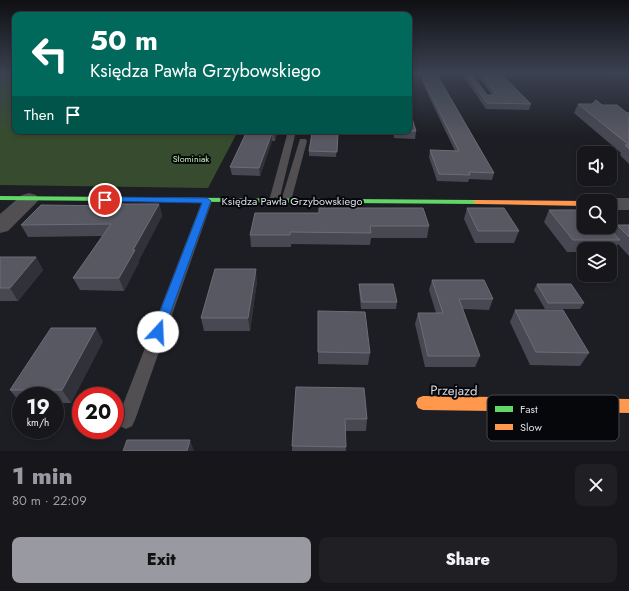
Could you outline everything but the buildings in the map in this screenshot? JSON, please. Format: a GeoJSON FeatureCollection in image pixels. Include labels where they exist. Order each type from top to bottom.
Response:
{"type":"FeatureCollection","features":[{"type":"Feature","properties":{"kind":"street","name":"Księdza Pawła Grzybowskiego"},"geometry":{"type":"LineString","coordinates":[[0,198],[207,201],[577,203]]}},
{"type":"Feature","properties":{"kind":"street"},"geometry":{"type":"LineString","coordinates":[[0,226],[29,199]]}},
{"type":"Feature","properties":{"kind":"street"},"geometry":{"type":"LineString","coordinates":[[617,204],[629,204]]}},
{"type":"Feature","properties":{"kind":"street","name":"Przejazd"},"geometry":{"type":"LineString","coordinates":[[423,403],[487,404]]}},
{"type":"Feature","properties":{"kind":"street","name":"Przejazd"},"geometry":{"type":"LineString","coordinates":[[619,406],[629,406]]}},
{"type":"Feature","properties":{"kind":"lane"},"geometry":{"type":"LineString","coordinates":[[274,201],[291,134]]}},
{"type":"Feature","properties":{"kind":"lane"},"geometry":{"type":"LineString","coordinates":[[286,201],[303,141]]}},
{"type":"Feature","properties":{"kind":"lane"},"geometry":{"type":"LineString","coordinates":[[126,420],[207,201]]}},
{"type":"Feature","properties":{"kind":"green space","name":"Słominiak"},"geometry":{"type":"Polygon","coordinates":[[[0,94],[12,94],[12,134],[236,134],[208,188],[0,185],[0,94]]]}},
{"type":"Feature","properties":{"kind":"traffic: fast"},"geometry":{"type":"LineString","coordinates":[[0,198],[477,202]]}},
{"type":"Feature","properties":{"kind":"traffic: slow"},"geometry":{"type":"LineString","coordinates":[[477,202],[577,203]]}},
{"type":"Feature","properties":{"kind":"traffic: slow"},"geometry":{"type":"LineString","coordinates":[[423,403],[487,404]]}},
{"type":"Feature","properties":{"kind":"traffic: slow"},"geometry":{"type":"LineString","coordinates":[[619,406],[629,406]]}},
{"type":"Feature","properties":{"kind":"route"},"geometry":{"type":"LineString","coordinates":[[105,200],[207,201],[158,332]]}}]}
